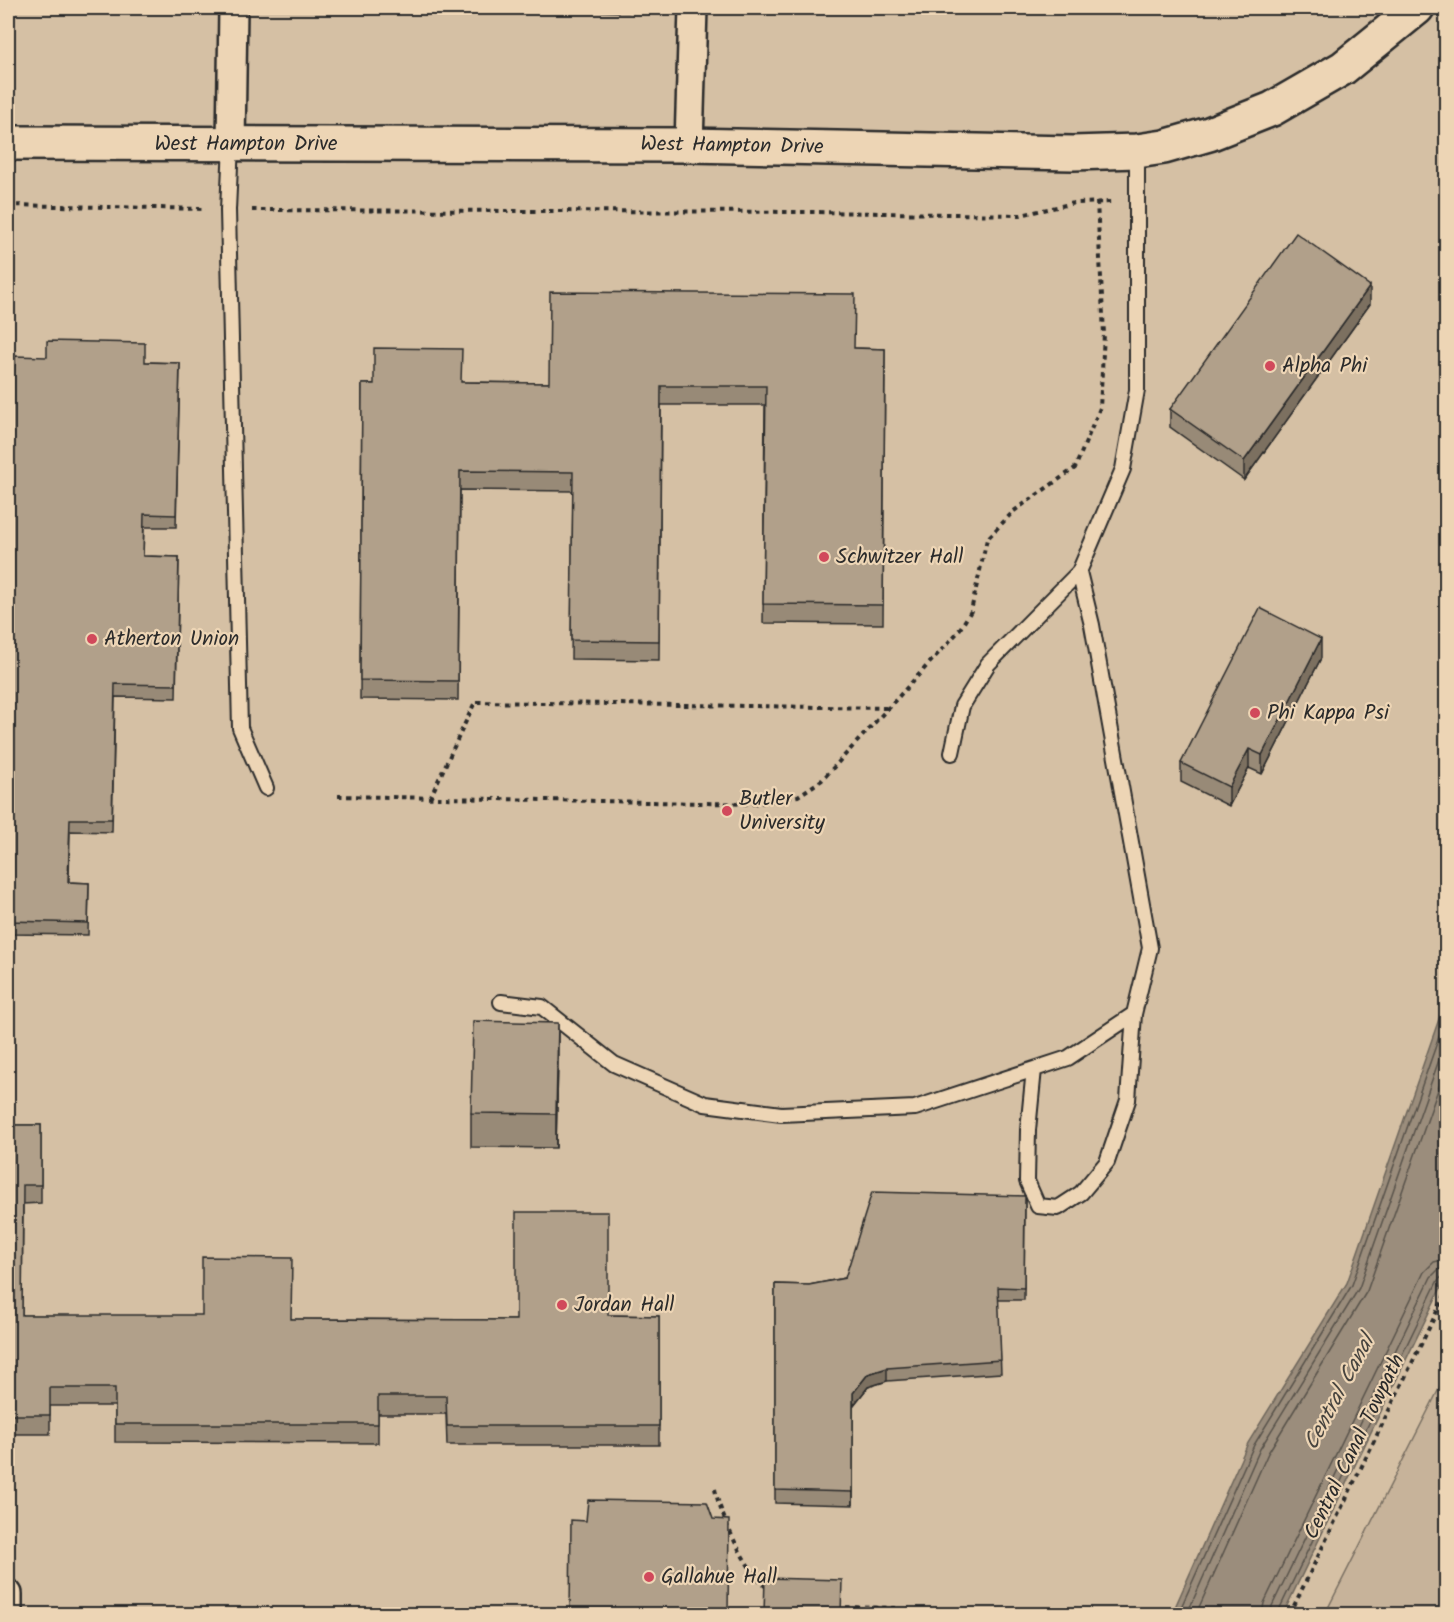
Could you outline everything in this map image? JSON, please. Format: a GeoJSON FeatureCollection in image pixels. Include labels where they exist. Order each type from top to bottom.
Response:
{"type":"FeatureCollection","features":[{"type":"Feature","properties":{"kind":"street"},"geometry":{"type":"LineString","coordinates":[[231,144],[233,8]]}},
{"type":"Feature","properties":{"kind":"street"},"geometry":{"type":"LineString","coordinates":[[689,145],[693,8]]}},
{"type":"Feature","properties":{"kind":"street","name":"West Hampton Drive"},"geometry":{"type":"LineString","coordinates":[[8,143],[689,145],[1073,153],[1137,151],[1164,147],[1209,134],[1272,109],[1343,68],[1417,8]]}},
{"type":"Feature","properties":{"kind":"street"},"geometry":{"type":"LineString","coordinates":[[8,1594],[8,1614]]}},
{"type":"Feature","properties":{"kind":"lane"},"geometry":{"type":"LineString","coordinates":[[231,144],[228,210],[240,728],[266,788]]}},
{"type":"Feature","properties":{"kind":"lane"},"geometry":{"type":"LineString","coordinates":[[952,753],[962,706],[988,664],[1079,572],[1123,469],[1137,390],[1137,151]]}},
{"type":"Feature","properties":{"kind":"lane"},"geometry":{"type":"LineString","coordinates":[[1034,1069],[1028,1130],[1027,1181],[1038,1206],[1058,1208],[1081,1193],[1107,1162],[1128,1100],[1134,1014],[1150,948],[1092,625],[1079,572]]}},
{"type":"Feature","properties":{"kind":"lane"},"geometry":{"type":"LineString","coordinates":[[501,1002],[542,1006],[614,1064],[705,1104],[781,1114],[915,1108],[1068,1058],[1134,1014]]}},
{"type":"Feature","properties":{"kind":"path"},"geometry":{"type":"LineString","coordinates":[[338,796],[754,804],[798,796],[822,780],[958,632],[971,611],[987,539],[1014,511],[1076,468],[1100,408],[1104,334],[1097,202]]}},
{"type":"Feature","properties":{"kind":"path"},"geometry":{"type":"LineString","coordinates":[[254,210],[1021,215],[1074,203],[1114,202]]}},
{"type":"Feature","properties":{"kind":"path"},"geometry":{"type":"LineString","coordinates":[[8,206],[208,209]]}},
{"type":"Feature","properties":{"kind":"path"},"geometry":{"type":"LineString","coordinates":[[430,798],[475,702],[889,708]]}},
{"type":"Feature","properties":{"kind":"path","name":"Central Canal Towpath"},"geometry":{"type":"LineString","coordinates":[[1290,1614],[1446,1293]]}},
{"type":"Feature","properties":{"kind":"path"},"geometry":{"type":"LineString","coordinates":[[716,1489],[718,1503],[741,1554],[762,1584],[778,1595]]}},
{"type":"Feature","properties":{"kind":"path"},"geometry":{"type":"LineString","coordinates":[[828,1606],[896,1608],[903,1614]]}},
{"type":"Feature","properties":{"kind":"shaded area","name":"Butler University"},"geometry":{"type":"Polygon","coordinates":[[[8,8],[1446,8],[1446,1614],[8,1614],[8,8]]]}},
{"type":"Feature","properties":{"kind":"shaded area"},"geometry":{"type":"Polygon","coordinates":[[[1446,1375],[1446,1614],[1325,1614],[1446,1375]]]}},
{"type":"Feature","properties":{"kind":"water","name":"Central Canal"},"geometry":{"type":"Polygon","coordinates":[[[1446,999],[1446,1277],[1283,1614],[1172,1614],[1248,1443],[1347,1283],[1446,999]]]}},
{"type":"Feature","properties":{"kind":"building","name":"Alpha Phi"},"geometry":{"type":"Polygon","coordinates":[[[1296,233],[1370,286],[1244,461],[1170,409],[1296,233]]]}},
{"type":"Feature","properties":{"kind":"building","name":"Schwitzer Hall"},"geometry":{"type":"Polygon","coordinates":[[[550,292],[855,294],[854,348],[885,349],[883,605],[763,604],[766,386],[661,386],[659,641],[571,640],[573,472],[460,471],[458,681],[360,680],[362,384],[374,384],[374,348],[462,349],[461,382],[549,383],[550,292]]]}},
{"type":"Feature","properties":{"kind":"building","name":"Atherton Union"},"geometry":{"type":"Polygon","coordinates":[[[47,341],[145,343],[145,362],[180,363],[176,515],[144,514],[143,556],[179,557],[176,685],[115,684],[112,819],[70,819],[68,882],[89,883],[88,923],[8,921],[8,371],[14,371],[15,356],[47,357],[47,341]]]}},
{"type":"Feature","properties":{"kind":"building","name":"Phi Kappa Psi"},"geometry":{"type":"Polygon","coordinates":[[[1260,608],[1321,639],[1262,755],[1249,749],[1229,787],[1181,763],[1260,608]]]}},
{"type":"Feature","properties":{"kind":"building"},"geometry":{"type":"Polygon","coordinates":[[[473,1021],[558,1023],[556,1114],[471,1113],[473,1021]]]}},
{"type":"Feature","properties":{"kind":"building","name":"Jordan Hall"},"geometry":{"type":"Polygon","coordinates":[[[8,1125],[41,1125],[41,1185],[23,1185],[22,1315],[202,1315],[202,1257],[292,1258],[291,1319],[516,1320],[516,1212],[608,1212],[608,1315],[659,1316],[659,1426],[447,1426],[446,1396],[378,1396],[378,1424],[115,1424],[115,1388],[50,1388],[50,1415],[8,1415],[8,1125]]]}},
{"type":"Feature","properties":{"kind":"building"},"geometry":{"type":"Polygon","coordinates":[[[872,1192],[1025,1196],[1024,1288],[998,1287],[1001,1360],[887,1368],[868,1374],[853,1393],[853,1492],[775,1490],[775,1284],[809,1285],[845,1278],[872,1192]]]}},
{"type":"Feature","properties":{"kind":"building","name":"Gallahue Hall"},"geometry":{"type":"Polygon","coordinates":[[[588,1500],[707,1502],[713,1519],[729,1520],[728,1614],[570,1614],[571,1520],[586,1521],[588,1500]]]}},
{"type":"Feature","properties":{"kind":"building"},"geometry":{"type":"Polygon","coordinates":[[[765,1578],[842,1580],[841,1614],[764,1614],[765,1578]]]}},
{"type":"Feature","properties":{"kind":"place","name":"Alpha Phi"},"geometry":{"type":"Point","coordinates":[1270,366]}},
{"type":"Feature","properties":{"kind":"place","name":"Schwitzer Hall"},"geometry":{"type":"Point","coordinates":[824,557]}},
{"type":"Feature","properties":{"kind":"place","name":"Atherton Union"},"geometry":{"type":"Point","coordinates":[92,639]}},
{"type":"Feature","properties":{"kind":"place","name":"Phi Kappa Psi"},"geometry":{"type":"Point","coordinates":[1255,713]}},
{"type":"Feature","properties":{"kind":"place","name":"Butler University"},"geometry":{"type":"Point","coordinates":[727,811]}},
{"type":"Feature","properties":{"kind":"place","name":"Jordan Hall"},"geometry":{"type":"Point","coordinates":[562,1305]}},
{"type":"Feature","properties":{"kind":"place","name":"Gallahue Hall"},"geometry":{"type":"Point","coordinates":[649,1577]}}]}
